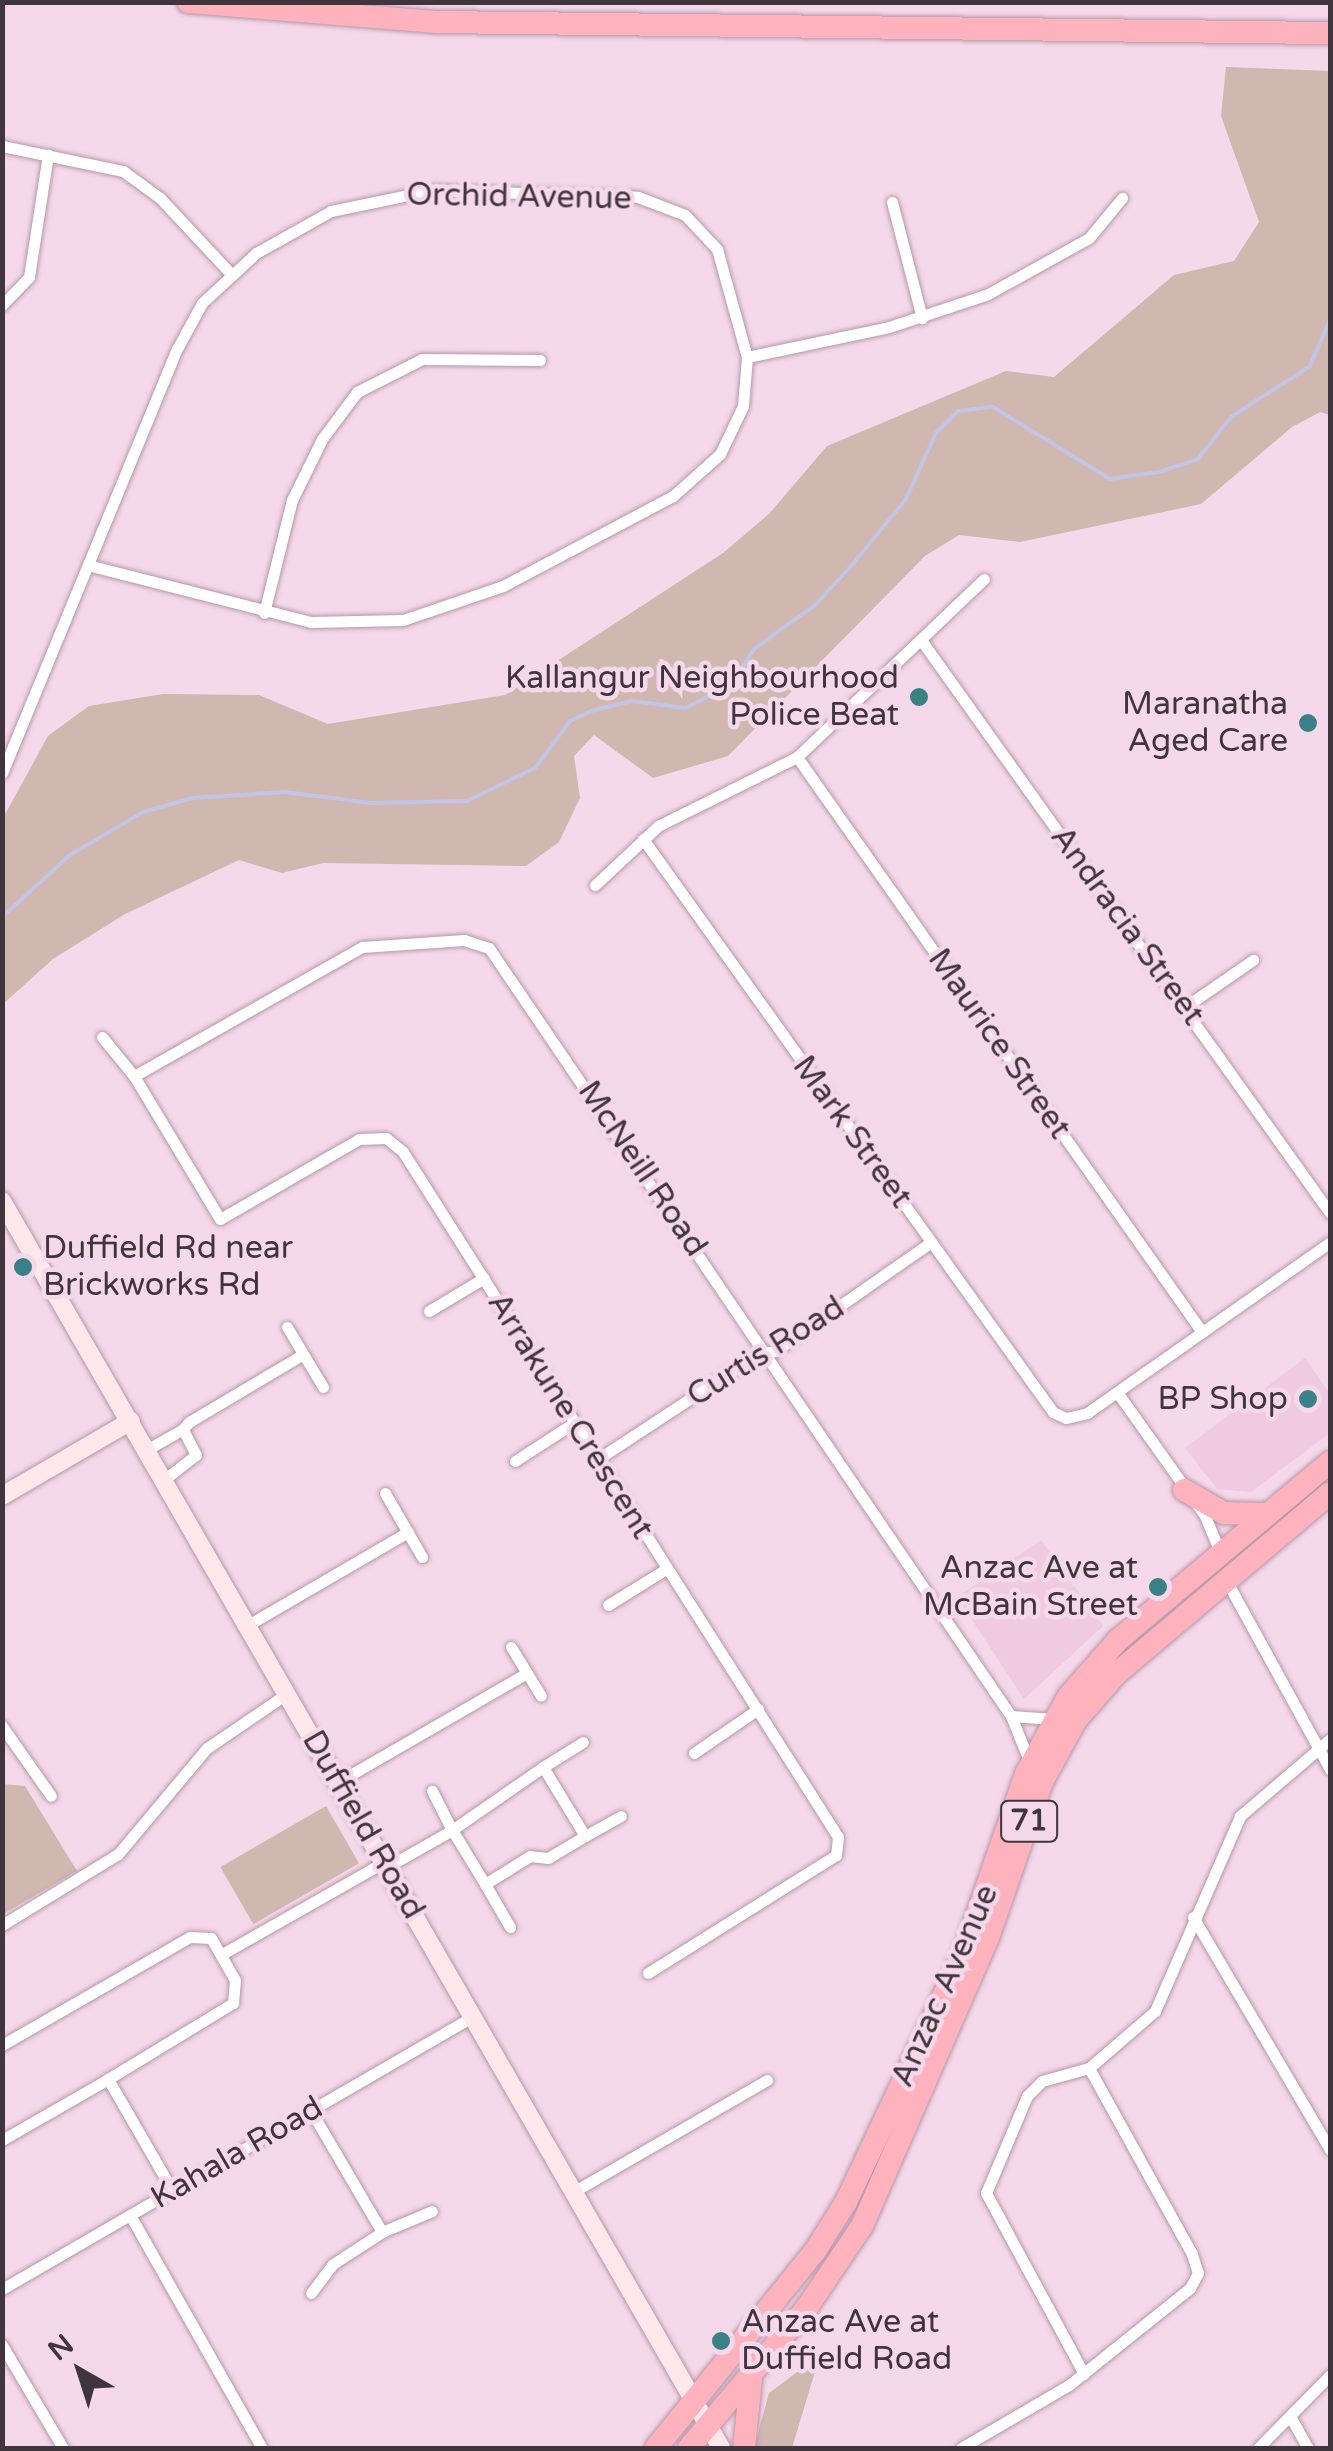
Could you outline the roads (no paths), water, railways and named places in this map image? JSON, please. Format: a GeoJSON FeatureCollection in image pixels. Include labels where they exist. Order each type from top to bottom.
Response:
{"type":"FeatureCollection","features":[{"type":"Feature","properties":{"kind":"highway"},"geometry":{"type":"LineString","coordinates":[[188,2],[437,22],[1330,32]]}},
{"type":"Feature","properties":{"kind":"highway","name":"Anzac Avenue"},"geometry":{"type":"LineString","coordinates":[[656,2448],[807,2262],[846,2202],[964,1952],[1031,1765],[1053,1719],[1097,1661],[1330,1462]]}},
{"type":"Feature","properties":{"kind":"highway"},"geometry":{"type":"LineString","coordinates":[[1184,1490],[1234,1516],[1266,1514]]}},
{"type":"Feature","properties":{"kind":"highway","name":"Anzac Avenue"},"geometry":{"type":"LineString","coordinates":[[690,2448],[838,2265],[875,2200],[988,1938],[1062,1741],[1100,1690],[1330,1493]]}},
{"type":"Feature","properties":{"kind":"highway"},"geometry":{"type":"LineString","coordinates":[[744,2448],[752,2375]]}},
{"type":"Feature","properties":{"kind":"street"},"geometry":{"type":"LineString","coordinates":[[2,146],[104,164],[144,184],[232,275]]}},
{"type":"Feature","properties":{"kind":"street"},"geometry":{"type":"LineString","coordinates":[[2,304],[29,276],[48,154]]}},
{"type":"Feature","properties":{"kind":"street","name":"Orchid Avenue"},"geometry":{"type":"LineString","coordinates":[[2,774],[88,565],[177,349],[202,304],[232,275],[307,222],[402,193],[638,197],[685,214],[717,249],[747,357],[738,421],[720,454],[692,483],[502,586],[386,622],[311,622],[88,565]]}},
{"type":"Feature","properties":{"kind":"street"},"geometry":{"type":"LineString","coordinates":[[747,357],[922,318],[988,294],[1055,259],[1109,220],[1122,198]]}},
{"type":"Feature","properties":{"kind":"street"},"geometry":{"type":"LineString","coordinates":[[892,202],[922,318]]}},
{"type":"Feature","properties":{"kind":"street"},"geometry":{"type":"LineString","coordinates":[[264,612],[292,500],[322,439],[357,392],[422,359],[540,360]]}},
{"type":"Feature","properties":{"kind":"street"},"geometry":{"type":"LineString","coordinates":[[596,884],[673,816],[797,757],[984,579]]}},
{"type":"Feature","properties":{"kind":"street","name":"Andracia Street"},"geometry":{"type":"LineString","coordinates":[[922,640],[1330,1213]]}},
{"type":"Feature","properties":{"kind":"street","name":"Maurice Street"},"geometry":{"type":"LineString","coordinates":[[797,757],[1202,1332]]}},
{"type":"Feature","properties":{"kind":"street","name":"Mark Street"},"geometry":{"type":"LineString","coordinates":[[643,840],[1043,1402],[1066,1418],[1087,1413],[1118,1392]]}},
{"type":"Feature","properties":{"kind":"street","name":"McNeill Road"},"geometry":{"type":"LineString","coordinates":[[134,1076],[362,947],[477,943],[506,966],[767,1352],[1011,1716],[1031,1765]]}},
{"type":"Feature","properties":{"kind":"street"},"geometry":{"type":"LineString","coordinates":[[1185,1007],[1252,960]]}},
{"type":"Feature","properties":{"kind":"street","name":"Arrakune Crescent"},"geometry":{"type":"LineString","coordinates":[[102,1037],[134,1076],[220,1219],[359,1139],[386,1138],[403,1152],[838,1836],[836,1854],[648,1973]]}},
{"type":"Feature","properties":{"kind":"street","name":"Duffield Road"},"geometry":{"type":"LineString","coordinates":[[2,1202],[148,1449],[721,2448]]}},
{"type":"Feature","properties":{"kind":"street","name":"Curtis Road"},"geometry":{"type":"LineString","coordinates":[[598,1459],[932,1242]]}},
{"type":"Feature","properties":{"kind":"street"},"geometry":{"type":"LineString","coordinates":[[1330,1242],[1118,1392],[1221,1552],[1226,1580],[1330,1769]]}},
{"type":"Feature","properties":{"kind":"street"},"geometry":{"type":"LineString","coordinates":[[430,1311],[484,1278]]}},
{"type":"Feature","properties":{"kind":"street"},"geometry":{"type":"LineString","coordinates":[[287,1327],[323,1387]]}},
{"type":"Feature","properties":{"kind":"street"},"geometry":{"type":"LineString","coordinates":[[148,1449],[302,1354]]}},
{"type":"Feature","properties":{"kind":"street"},"geometry":{"type":"LineString","coordinates":[[2,1496],[131,1421]]}},
{"type":"Feature","properties":{"kind":"street"},"geometry":{"type":"LineString","coordinates":[[515,1461],[575,1422]]}},
{"type":"Feature","properties":{"kind":"street"},"geometry":{"type":"LineString","coordinates":[[165,1479],[196,1455],[183,1429]]}},
{"type":"Feature","properties":{"kind":"street"},"geometry":{"type":"LineString","coordinates":[[384,1493],[422,1557]]}},
{"type":"Feature","properties":{"kind":"street"},"geometry":{"type":"LineString","coordinates":[[248,1624],[408,1532]]}},
{"type":"Feature","properties":{"kind":"street"},"geometry":{"type":"LineString","coordinates":[[608,1606],[666,1570]]}},
{"type":"Feature","properties":{"kind":"street"},"geometry":{"type":"LineString","coordinates":[[511,1648],[540,1696]]}},
{"type":"Feature","properties":{"kind":"street"},"geometry":{"type":"LineString","coordinates":[[338,1782],[526,1673]]}},
{"type":"Feature","properties":{"kind":"street"},"geometry":{"type":"LineString","coordinates":[[2,1926],[118,1854],[207,1748],[288,1693]]}},
{"type":"Feature","properties":{"kind":"street"},"geometry":{"type":"LineString","coordinates":[[694,1753],[758,1709]]}},
{"type":"Feature","properties":{"kind":"street"},"geometry":{"type":"LineString","coordinates":[[1011,1716],[1053,1719]]}},
{"type":"Feature","properties":{"kind":"street"},"geometry":{"type":"LineString","coordinates":[[2,1726],[51,1796]]}},
{"type":"Feature","properties":{"kind":"street"},"geometry":{"type":"LineString","coordinates":[[1084,2374],[986,2193],[1026,2096],[1042,2082],[1088,2068],[1155,2011],[1240,1816],[1330,1740]]}},
{"type":"Feature","properties":{"kind":"street"},"geometry":{"type":"LineString","coordinates":[[224,1953],[452,1830],[583,1742]]}},
{"type":"Feature","properties":{"kind":"street"},"geometry":{"type":"LineString","coordinates":[[543,1768],[585,1836]]}},
{"type":"Feature","properties":{"kind":"street"},"geometry":{"type":"LineString","coordinates":[[432,1791],[510,1927]]}},
{"type":"Feature","properties":{"kind":"street"},"geometry":{"type":"LineString","coordinates":[[485,1884],[530,1856],[548,1858],[621,1816]]}},
{"type":"Feature","properties":{"kind":"street"},"geometry":{"type":"LineString","coordinates":[[1193,1917],[1330,2150]]}},
{"type":"Feature","properties":{"kind":"street"},"geometry":{"type":"LineString","coordinates":[[2,2045],[196,1935],[210,1938],[224,1953],[237,1988],[228,2008],[2,2140]]}},
{"type":"Feature","properties":{"kind":"street","name":"Kahala Road"},"geometry":{"type":"LineString","coordinates":[[2,2289],[472,2017]]}},
{"type":"Feature","properties":{"kind":"street"},"geometry":{"type":"LineString","coordinates":[[962,2448],[1084,2374],[1190,2288],[1198,2272],[1088,2068]]}},
{"type":"Feature","properties":{"kind":"street"},"geometry":{"type":"LineString","coordinates":[[108,2078],[172,2190]]}},
{"type":"Feature","properties":{"kind":"street"},"geometry":{"type":"LineString","coordinates":[[573,2192],[767,2080]]}},
{"type":"Feature","properties":{"kind":"street"},"geometry":{"type":"LineString","coordinates":[[311,2111],[379,2226]]}},
{"type":"Feature","properties":{"kind":"street"},"geometry":{"type":"LineString","coordinates":[[311,2293],[333,2264],[379,2226],[432,2211]]}},
{"type":"Feature","properties":{"kind":"street"},"geometry":{"type":"LineString","coordinates":[[130,2215],[262,2448]]}},
{"type":"Feature","properties":{"kind":"street"},"geometry":{"type":"LineString","coordinates":[[2,2345],[62,2448]]}},
{"type":"Feature","properties":{"kind":"street"},"geometry":{"type":"LineString","coordinates":[[1258,2448],[1330,2376]]}},
{"type":"Feature","properties":{"kind":"street"},"geometry":{"type":"LineString","coordinates":[[1290,2416],[1308,2448]]}},
{"type":"Feature","properties":{"kind":"waterway"},"geometry":{"type":"LineString","coordinates":[[2,917],[70,855],[143,812],[193,798],[285,792],[371,803],[467,801],[535,768],[570,721],[591,711],[632,701],[686,708],[732,684],[754,649],[815,605],[852,565],[906,499],[936,433],[958,411],[993,407],[1110,479],[1159,472],[1198,459],[1231,417],[1310,366],[1330,319]]}},
{"type":"Feature","properties":{"kind":"place","name":"Kallangur Neighbourhood Police Beat"},"geometry":{"type":"Point","coordinates":[919,697]}},
{"type":"Feature","properties":{"kind":"place","name":"Maranatha Aged Care"},"geometry":{"type":"Point","coordinates":[1308,723]}},
{"type":"Feature","properties":{"kind":"place","name":"Duffield Rd near Brickworks Rd"},"geometry":{"type":"Point","coordinates":[23,1267]}},
{"type":"Feature","properties":{"kind":"place","name":"BP Shop"},"geometry":{"type":"Point","coordinates":[1308,1399]}},
{"type":"Feature","properties":{"kind":"place","name":"Anzac Ave at McBain Street"},"geometry":{"type":"Point","coordinates":[1158,1587]}},
{"type":"Feature","properties":{"kind":"place","name":"Anzac Ave at Duffield Road"},"geometry":{"type":"Point","coordinates":[721,2341]}}]}
